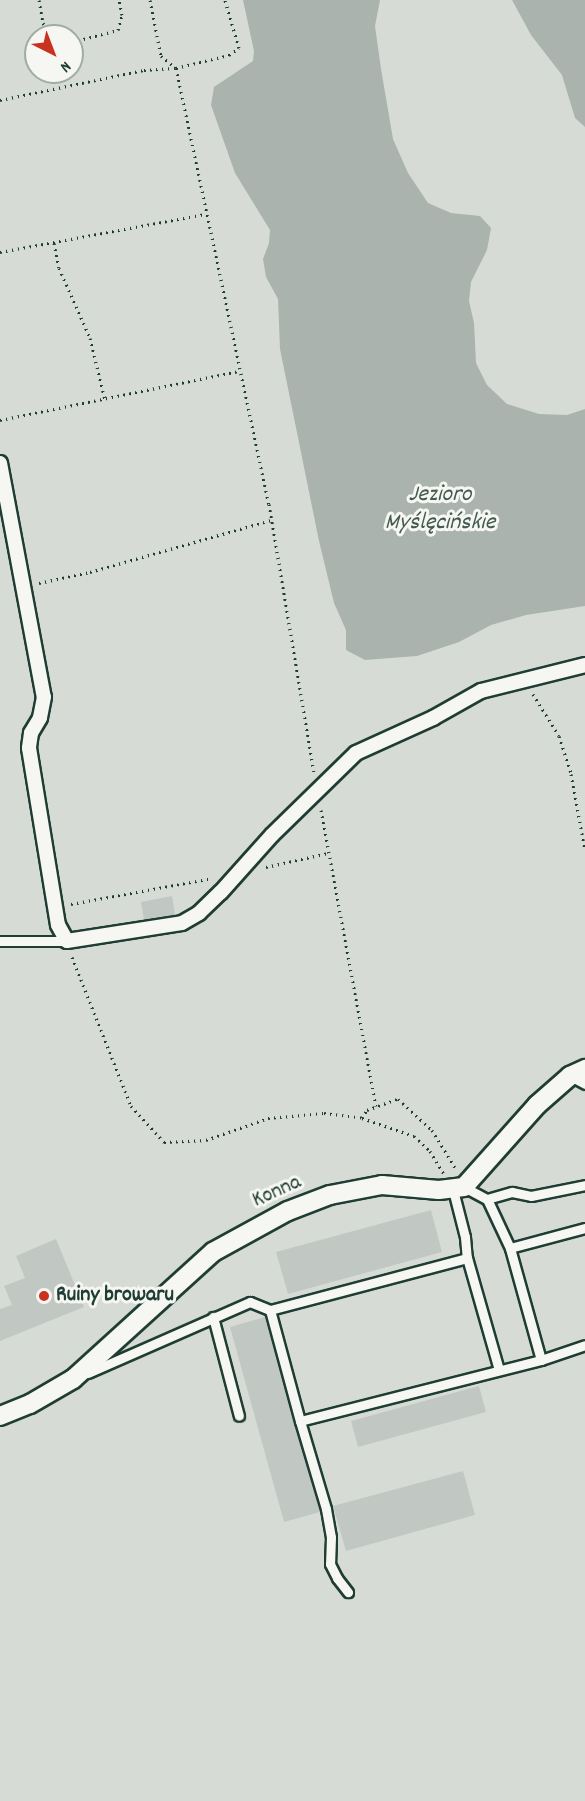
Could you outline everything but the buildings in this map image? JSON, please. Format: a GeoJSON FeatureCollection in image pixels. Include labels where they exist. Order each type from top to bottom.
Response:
{"type":"FeatureCollection","features":[{"type":"Feature","properties":{"kind":"street"},"geometry":{"type":"LineString","coordinates":[[0,463],[44,697],[40,718],[31,733],[29,748],[54,907],[58,925],[67,941],[182,923],[199,913],[317,789],[356,753],[369,745],[433,718],[481,692],[585,665]]}},
{"type":"Feature","properties":{"kind":"street"},"geometry":{"type":"LineString","coordinates":[[458,1189],[537,1105],[580,1076]]}},
{"type":"Feature","properties":{"kind":"street","name":"Konna"},"geometry":{"type":"LineString","coordinates":[[0,1416],[30,1404],[73,1380],[213,1252],[288,1211],[330,1195],[382,1185],[458,1189]]}},
{"type":"Feature","properties":{"kind":"lane"},"geometry":{"type":"LineString","coordinates":[[0,941],[67,941]]}},
{"type":"Feature","properties":{"kind":"lane"},"geometry":{"type":"LineString","coordinates":[[499,1370],[467,1258],[458,1189],[487,1199],[512,1192],[531,1196],[585,1185]]}},
{"type":"Feature","properties":{"kind":"lane"},"geometry":{"type":"LineString","coordinates":[[487,1199],[510,1248],[541,1360]]}},
{"type":"Feature","properties":{"kind":"lane"},"geometry":{"type":"LineString","coordinates":[[510,1248],[585,1228]]}},
{"type":"Feature","properties":{"kind":"lane"},"geometry":{"type":"LineString","coordinates":[[73,1380],[250,1302],[270,1310],[467,1258]]}},
{"type":"Feature","properties":{"kind":"lane"},"geometry":{"type":"LineString","coordinates":[[270,1310],[326,1509],[331,1538],[330,1564],[348,1592]]}},
{"type":"Feature","properties":{"kind":"lane"},"geometry":{"type":"LineString","coordinates":[[213,1317],[239,1416]]}},
{"type":"Feature","properties":{"kind":"lane"},"geometry":{"type":"LineString","coordinates":[[300,1421],[541,1360],[585,1345]]}},
{"type":"Feature","properties":{"kind":"path"},"geometry":{"type":"LineString","coordinates":[[39,0],[44,24]]}},
{"type":"Feature","properties":{"kind":"path"},"geometry":{"type":"LineString","coordinates":[[84,39],[118,30],[122,15],[119,0]]}},
{"type":"Feature","properties":{"kind":"path"},"geometry":{"type":"LineString","coordinates":[[150,0],[161,56],[176,68],[271,520],[328,853],[376,1106]]}},
{"type":"Feature","properties":{"kind":"path"},"geometry":{"type":"LineString","coordinates":[[0,100],[144,70],[176,68],[229,55],[238,48],[225,0]]}},
{"type":"Feature","properties":{"kind":"path"},"geometry":{"type":"LineString","coordinates":[[0,252],[206,214]]}},
{"type":"Feature","properties":{"kind":"path"},"geometry":{"type":"LineString","coordinates":[[54,242],[59,268],[90,338],[105,400]]}},
{"type":"Feature","properties":{"kind":"path"},"geometry":{"type":"LineString","coordinates":[[0,420],[238,371]]}},
{"type":"Feature","properties":{"kind":"path"},"geometry":{"type":"LineString","coordinates":[[25,587],[90,572],[271,520]]}},
{"type":"Feature","properties":{"kind":"path"},"geometry":{"type":"LineString","coordinates":[[523,680],[559,736],[571,774],[585,850]]}},
{"type":"Feature","properties":{"kind":"path"},"geometry":{"type":"LineString","coordinates":[[54,907],[237,873],[328,853]]}},
{"type":"Feature","properties":{"kind":"path"},"geometry":{"type":"LineString","coordinates":[[67,941],[131,1106],[164,1143],[206,1140],[268,1118],[324,1113],[362,1118],[414,1136],[430,1151],[458,1189]]}},
{"type":"Feature","properties":{"kind":"path"},"geometry":{"type":"LineString","coordinates":[[362,1118],[367,1110],[398,1100],[432,1130],[448,1155]]}},
{"type":"Feature","properties":{"kind":"shaded area"},"geometry":{"type":"Polygon","coordinates":[[[0,0],[585,0],[585,1801],[0,1801],[0,0]]]}},
{"type":"Feature","properties":{"kind":"water","name":"Jezioro Myślęcińskie"},"geometry":{"type":"Polygon","coordinates":[[[243,0],[380,0],[375,26],[381,69],[393,139],[408,173],[428,203],[451,213],[480,216],[491,228],[487,250],[471,282],[469,301],[474,323],[476,363],[487,385],[507,404],[539,414],[567,415],[585,409],[585,606],[526,615],[491,625],[459,642],[417,656],[365,660],[346,650],[346,630],[334,603],[319,541],[280,349],[278,299],[266,277],[263,259],[269,243],[270,230],[235,173],[211,105],[214,87],[253,61],[254,51],[243,0]]]}},
{"type":"Feature","properties":{"kind":"water"},"geometry":{"type":"Polygon","coordinates":[[[512,0],[585,0],[585,127],[575,118],[562,75],[531,35],[512,0]]]}},
{"type":"Feature","properties":{"kind":"place","name":"Ruiny browaru"},"geometry":{"type":"Point","coordinates":[44,1296]}}]}
